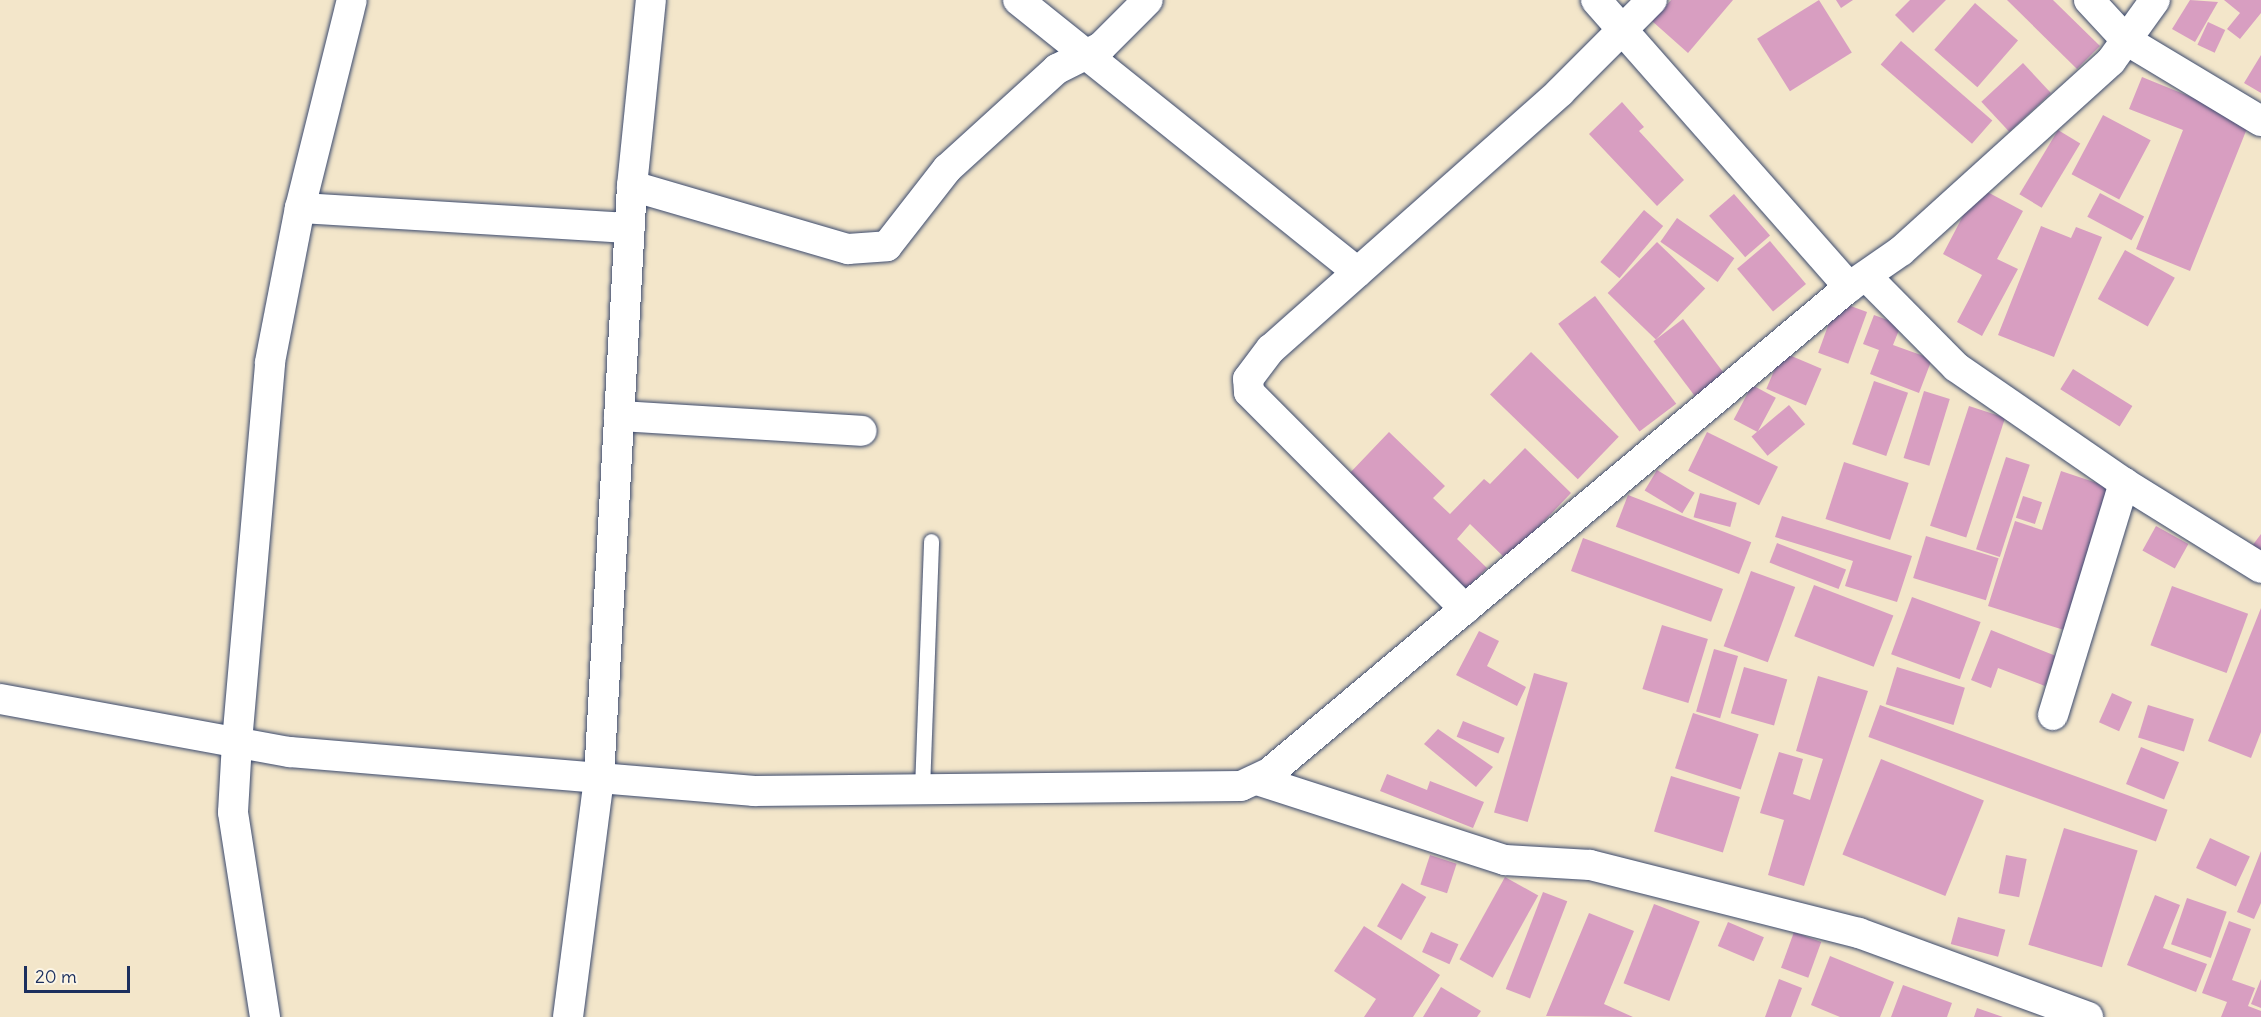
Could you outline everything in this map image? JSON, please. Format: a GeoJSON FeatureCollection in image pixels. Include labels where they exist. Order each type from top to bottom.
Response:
{"type":"FeatureCollection","features":[{"type":"Feature","properties":{"kind":"street"},"geometry":{"type":"LineString","coordinates":[[265,1017],[233,812],[237,742],[270,362],[300,208],[352,0]]}},
{"type":"Feature","properties":{"kind":"street"},"geometry":{"type":"LineString","coordinates":[[568,1017],[599,778],[629,228],[651,0]]}},
{"type":"Feature","properties":{"kind":"street"},"geometry":{"type":"LineString","coordinates":[[1018,0],[1084,58],[1358,272]]}},
{"type":"Feature","properties":{"kind":"street"},"geometry":{"type":"LineString","coordinates":[[632,186],[838,246],[873,250],[887,246],[947,169],[1057,69],[1084,58],[1122,29],[1148,0]]}},
{"type":"Feature","properties":{"kind":"street"},"geometry":{"type":"LineString","coordinates":[[1596,0],[1622,31],[1859,282],[1956,367],[2124,483],[2261,568]]}},
{"type":"Feature","properties":{"kind":"street"},"geometry":{"type":"LineString","coordinates":[[1465,609],[1249,392],[1252,370],[1271,349],[1622,31],[1652,0]]}},
{"type":"Feature","properties":{"kind":"street"},"geometry":{"type":"LineString","coordinates":[[2089,0],[2126,40],[2261,121]]}},
{"type":"Feature","properties":{"kind":"street"},"geometry":{"type":"LineString","coordinates":[[0,699],[290,752],[754,791],[1241,786],[1257,780],[1859,282],[2089,82],[2126,40],[2156,0]]}},
{"type":"Feature","properties":{"kind":"street"},"geometry":{"type":"LineString","coordinates":[[300,208],[629,228]]}},
{"type":"Feature","properties":{"kind":"street"},"geometry":{"type":"LineString","coordinates":[[619,416],[862,431]]}},
{"type":"Feature","properties":{"kind":"street"},"geometry":{"type":"LineString","coordinates":[[2053,715],[2124,483]]}},
{"type":"Feature","properties":{"kind":"street"},"geometry":{"type":"LineString","coordinates":[[1257,780],[1505,860],[1590,865],[1859,933],[2074,1015]]}},
{"type":"Feature","properties":{"kind":"lane"},"geometry":{"type":"LineString","coordinates":[[922,789],[932,542]]}},
{"type":"Feature","properties":{"kind":"building"},"geometry":{"type":"Polygon","coordinates":[[[1671,0],[1733,0],[1688,53],[1652,21],[1671,0]]]}},
{"type":"Feature","properties":{"kind":"building"},"geometry":{"type":"Polygon","coordinates":[[[1819,0],[1852,53],[1790,91],[1757,39],[1819,0]]]}},
{"type":"Feature","properties":{"kind":"building"},"geometry":{"type":"Polygon","coordinates":[[[1836,0],[1853,0],[1841,8],[1836,0]]]}},
{"type":"Feature","properties":{"kind":"building"},"geometry":{"type":"Polygon","coordinates":[[[1910,0],[1946,0],[1913,33],[1895,15],[1910,0]]]}},
{"type":"Feature","properties":{"kind":"building"},"geometry":{"type":"Polygon","coordinates":[[[2007,0],[2053,0],[2100,46],[2077,69],[2007,0]]]}},
{"type":"Feature","properties":{"kind":"building"},"geometry":{"type":"Polygon","coordinates":[[[2190,0],[2218,2],[2195,42],[2172,29],[2190,0]]]}},
{"type":"Feature","properties":{"kind":"building"},"geometry":{"type":"Polygon","coordinates":[[[2224,0],[2261,0],[2261,13],[2240,39],[2227,29],[2240,13],[2224,0]]]}},
{"type":"Feature","properties":{"kind":"building"},"geometry":{"type":"Polygon","coordinates":[[[1975,3],[2018,40],[1977,87],[1934,50],[1975,3]]]}},
{"type":"Feature","properties":{"kind":"building"},"geometry":{"type":"Polygon","coordinates":[[[2208,22],[2225,30],[2215,53],[2197,45],[2208,22]]]}},
{"type":"Feature","properties":{"kind":"building"},"geometry":{"type":"Polygon","coordinates":[[[1901,41],[1992,120],[1972,144],[1881,64],[1901,41]]]}},
{"type":"Feature","properties":{"kind":"building"},"geometry":{"type":"Polygon","coordinates":[[[2261,55],[2261,93],[2244,83],[2261,55]]]}},
{"type":"Feature","properties":{"kind":"building"},"geometry":{"type":"Polygon","coordinates":[[[2023,63],[2051,93],[2009,132],[1981,102],[2023,63]]]}},
{"type":"Feature","properties":{"kind":"building"},"geometry":{"type":"Polygon","coordinates":[[[2142,77],[2250,121],[2190,271],[2136,249],[2183,130],[2129,109],[2142,77]]]}},
{"type":"Feature","properties":{"kind":"building"},"geometry":{"type":"Polygon","coordinates":[[[1622,102],[1644,127],[1639,131],[1684,180],[1657,206],[1589,134],[1622,102]]]}},
{"type":"Feature","properties":{"kind":"building"},"geometry":{"type":"Polygon","coordinates":[[[2103,115],[2151,140],[2119,200],[2072,174],[2103,115]]]}},
{"type":"Feature","properties":{"kind":"building"},"geometry":{"type":"Polygon","coordinates":[[[2058,130],[2080,143],[2042,208],[2019,194],[2058,130]]]}},
{"type":"Feature","properties":{"kind":"building"},"geometry":{"type":"Polygon","coordinates":[[[1978,187],[2023,211],[1997,259],[2018,269],[1982,336],[1957,322],[1982,275],[1943,254],[1978,187]]]}},
{"type":"Feature","properties":{"kind":"building"},"geometry":{"type":"Polygon","coordinates":[[[2100,193],[2144,216],[2131,240],[2087,217],[2100,193]]]}},
{"type":"Feature","properties":{"kind":"building"},"geometry":{"type":"Polygon","coordinates":[[[1734,194],[1770,236],[1745,257],[1709,216],[1734,194]]]}},
{"type":"Feature","properties":{"kind":"building"},"geometry":{"type":"Polygon","coordinates":[[[1644,210],[1663,226],[1619,278],[1600,262],[1644,210]]]}},
{"type":"Feature","properties":{"kind":"building"},"geometry":{"type":"Polygon","coordinates":[[[1677,218],[1734,258],[1718,282],[1660,242],[1677,218]]]}},
{"type":"Feature","properties":{"kind":"building"},"geometry":{"type":"Polygon","coordinates":[[[2041,226],[2071,238],[2076,227],[2102,237],[2054,357],[1998,335],[2041,226]]]}},
{"type":"Feature","properties":{"kind":"building"},"geometry":{"type":"Polygon","coordinates":[[[1770,241],[1806,284],[1773,312],[1737,269],[1770,241]]]}},
{"type":"Feature","properties":{"kind":"building"},"geometry":{"type":"Polygon","coordinates":[[[1657,242],[1705,289],[1656,340],[1608,293],[1657,242]]]}},
{"type":"Feature","properties":{"kind":"building"},"geometry":{"type":"Polygon","coordinates":[[[2125,250],[2175,278],[2148,327],[2098,299],[2125,250]]]}},
{"type":"Feature","properties":{"kind":"building"},"geometry":{"type":"Polygon","coordinates":[[[1595,296],[1676,404],[1640,431],[1558,324],[1595,296]]]}},
{"type":"Feature","properties":{"kind":"building"},"geometry":{"type":"Polygon","coordinates":[[[1837,301],[1867,312],[1848,364],[1818,353],[1837,301]]]}},
{"type":"Feature","properties":{"kind":"building"},"geometry":{"type":"Polygon","coordinates":[[[1874,315],[1901,325],[1893,345],[1932,359],[1919,393],[1870,374],[1879,350],[1863,344],[1874,315]]]}},
{"type":"Feature","properties":{"kind":"building"},"geometry":{"type":"Polygon","coordinates":[[[1683,319],[1725,374],[1695,396],[1653,341],[1683,319]]]}},
{"type":"Feature","properties":{"kind":"building"},"geometry":{"type":"Polygon","coordinates":[[[1531,352],[1619,437],[1578,479],[1490,394],[1531,352]]]}},
{"type":"Feature","properties":{"kind":"building"},"geometry":{"type":"Polygon","coordinates":[[[1782,352],[1822,369],[1806,406],[1766,389],[1782,352]]]}},
{"type":"Feature","properties":{"kind":"building"},"geometry":{"type":"Polygon","coordinates":[[[2073,369],[2132,406],[2120,426],[2060,389],[2073,369]]]}},
{"type":"Feature","properties":{"kind":"building"},"geometry":{"type":"Polygon","coordinates":[[[1874,381],[1908,393],[1886,456],[1852,444],[1874,381]]]}},
{"type":"Feature","properties":{"kind":"building"},"geometry":{"type":"Polygon","coordinates":[[[1752,385],[1776,398],[1758,432],[1734,419],[1752,385]]]}},
{"type":"Feature","properties":{"kind":"building"},"geometry":{"type":"Polygon","coordinates":[[[1924,391],[1950,399],[1929,466],[1904,458],[1924,391]]]}},
{"type":"Feature","properties":{"kind":"building"},"geometry":{"type":"Polygon","coordinates":[[[1789,405],[1805,424],[1768,456],[1751,436],[1789,405]]]}},
{"type":"Feature","properties":{"kind":"building"},"geometry":{"type":"Polygon","coordinates":[[[1969,406],[2005,418],[1966,538],[1930,526],[1969,406]]]}},
{"type":"Feature","properties":{"kind":"building"},"geometry":{"type":"Polygon","coordinates":[[[1389,432],[1445,486],[1433,498],[1450,514],[1484,479],[1490,484],[1525,448],[1571,493],[1507,560],[1470,524],[1457,539],[1487,568],[1465,590],[1347,476],[1389,432]]]}},
{"type":"Feature","properties":{"kind":"building"},"geometry":{"type":"Polygon","coordinates":[[[1707,432],[1778,467],[1759,505],[1688,471],[1707,432]]]}},
{"type":"Feature","properties":{"kind":"building"},"geometry":{"type":"Polygon","coordinates":[[[2006,457],[2030,465],[2000,557],[1976,549],[2006,457]]]}},
{"type":"Feature","properties":{"kind":"building"},"geometry":{"type":"Polygon","coordinates":[[[1844,462],[1909,483],[1890,540],[1825,519],[1844,462]]]}},
{"type":"Feature","properties":{"kind":"building"},"geometry":{"type":"Polygon","coordinates":[[[1657,470],[1695,493],[1682,513],[1645,491],[1657,470]]]}},
{"type":"Feature","properties":{"kind":"building"},"geometry":{"type":"Polygon","coordinates":[[[2061,471],[2109,487],[2064,630],[1988,606],[2015,521],[2042,530],[2061,471]]]}},
{"type":"Feature","properties":{"kind":"building"},"geometry":{"type":"Polygon","coordinates":[[[1700,493],[1737,503],[1730,527],[1694,517],[1700,493]]]}},
{"type":"Feature","properties":{"kind":"building"},"geometry":{"type":"Polygon","coordinates":[[[1628,495],[1751,542],[1739,574],[1616,527],[1628,495]]]}},
{"type":"Feature","properties":{"kind":"building"},"geometry":{"type":"Polygon","coordinates":[[[2023,496],[2042,502],[2035,524],[2016,518],[2023,496]]]}},
{"type":"Feature","properties":{"kind":"building"},"geometry":{"type":"Polygon","coordinates":[[[1782,516],[1912,556],[1897,602],[1845,586],[1853,561],[1775,537],[1782,516]]]}},
{"type":"Feature","properties":{"kind":"building"},"geometry":{"type":"Polygon","coordinates":[[[2156,526],[2188,544],[2175,568],[2142,550],[2156,526]]]}},
{"type":"Feature","properties":{"kind":"building"},"geometry":{"type":"Polygon","coordinates":[[[2261,534],[2261,553],[2252,546],[2261,534]]]}},
{"type":"Feature","properties":{"kind":"building"},"geometry":{"type":"Polygon","coordinates":[[[1926,536],[1999,558],[1986,600],[1913,578],[1926,536]]]}},
{"type":"Feature","properties":{"kind":"building"},"geometry":{"type":"Polygon","coordinates":[[[1583,538],[1723,589],[1711,622],[1571,571],[1583,538]]]}},
{"type":"Feature","properties":{"kind":"building"},"geometry":{"type":"Polygon","coordinates":[[[1777,543],[1846,570],[1839,589],[1769,563],[1777,543]]]}},
{"type":"Feature","properties":{"kind":"building"},"geometry":{"type":"Polygon","coordinates":[[[1751,571],[1795,587],[1768,662],[1724,646],[1751,571]]]}},
{"type":"Feature","properties":{"kind":"building"},"geometry":{"type":"Polygon","coordinates":[[[1814,585],[1893,615],[1874,667],[1794,636],[1814,585]]]}},
{"type":"Feature","properties":{"kind":"building"},"geometry":{"type":"Polygon","coordinates":[[[2172,586],[2248,614],[2227,673],[2150,645],[2172,586]]]}},
{"type":"Feature","properties":{"kind":"building"},"geometry":{"type":"Polygon","coordinates":[[[1912,597],[1981,622],[1960,679],[1891,654],[1912,597]]]}},
{"type":"Feature","properties":{"kind":"building"},"geometry":{"type":"Polygon","coordinates":[[[2261,608],[2261,732],[2251,758],[2208,741],[2261,608]]]}},
{"type":"Feature","properties":{"kind":"building"},"geometry":{"type":"Polygon","coordinates":[[[1662,625],[1708,639],[1688,703],[1642,689],[1662,625]]]}},
{"type":"Feature","properties":{"kind":"building"},"geometry":{"type":"Polygon","coordinates":[[[1991,630],[2056,656],[2045,686],[1998,668],[1991,688],[1971,680],[1991,630]]]}},
{"type":"Feature","properties":{"kind":"building"},"geometry":{"type":"Polygon","coordinates":[[[1479,631],[1499,641],[1487,666],[1526,687],[1517,706],[1456,675],[1479,631]]]}},
{"type":"Feature","properties":{"kind":"building"},"geometry":{"type":"Polygon","coordinates":[[[1714,649],[1738,656],[1720,718],[1696,711],[1714,649]]]}},
{"type":"Feature","properties":{"kind":"building"},"geometry":{"type":"Polygon","coordinates":[[[1744,667],[1787,679],[1774,726],[1731,713],[1744,667]]]}},
{"type":"Feature","properties":{"kind":"building"},"geometry":{"type":"Polygon","coordinates":[[[1897,667],[1965,688],[1953,725],[1886,704],[1897,667]]]}},
{"type":"Feature","properties":{"kind":"building"},"geometry":{"type":"Polygon","coordinates":[[[1534,673],[1568,683],[1528,822],[1494,812],[1534,673]]]}},
{"type":"Feature","properties":{"kind":"building"},"geometry":{"type":"Polygon","coordinates":[[[1818,676],[1868,691],[1804,886],[1768,875],[1784,820],[1760,813],[1779,752],[1803,759],[1793,794],[1810,800],[1823,759],[1796,751],[1818,676]]]}},
{"type":"Feature","properties":{"kind":"building"},"geometry":{"type":"Polygon","coordinates":[[[2112,693],[2132,702],[2119,731],[2099,722],[2112,693]]]}},
{"type":"Feature","properties":{"kind":"building"},"geometry":{"type":"Polygon","coordinates":[[[1880,705],[2168,810],[2156,842],[1868,737],[1880,705]]]}},
{"type":"Feature","properties":{"kind":"building"},"geometry":{"type":"Polygon","coordinates":[[[2148,705],[2194,719],[2184,752],[2138,738],[2148,705]]]}},
{"type":"Feature","properties":{"kind":"building"},"geometry":{"type":"Polygon","coordinates":[[[1693,713],[1759,734],[1741,789],[1675,768],[1693,713]]]}},
{"type":"Feature","properties":{"kind":"building"},"geometry":{"type":"Polygon","coordinates":[[[1463,721],[1505,738],[1498,754],[1457,737],[1463,721]]]}},
{"type":"Feature","properties":{"kind":"building"},"geometry":{"type":"Polygon","coordinates":[[[1438,729],[1493,767],[1476,787],[1424,744],[1438,729]]]}},
{"type":"Feature","properties":{"kind":"building"},"geometry":{"type":"Polygon","coordinates":[[[2141,747],[2179,762],[2164,799],[2126,784],[2141,747]]]}},
{"type":"Feature","properties":{"kind":"building"},"geometry":{"type":"Polygon","coordinates":[[[1881,759],[1984,801],[1945,896],[1842,854],[1881,759]]]}},
{"type":"Feature","properties":{"kind":"building"},"geometry":{"type":"Polygon","coordinates":[[[1387,774],[1427,790],[1430,781],[1484,802],[1473,828],[1380,791],[1387,774]]]}},
{"type":"Feature","properties":{"kind":"building"},"geometry":{"type":"Polygon","coordinates":[[[1671,776],[1740,797],[1723,853],[1654,831],[1671,776]]]}},
{"type":"Feature","properties":{"kind":"building"},"geometry":{"type":"Polygon","coordinates":[[[2064,828],[2138,851],[2102,967],[2028,945],[2064,828]]]}},
{"type":"Feature","properties":{"kind":"building"},"geometry":{"type":"Polygon","coordinates":[[[2210,838],[2250,857],[2236,887],[2196,868],[2210,838]]]}},
{"type":"Feature","properties":{"kind":"building"},"geometry":{"type":"Polygon","coordinates":[[[2261,851],[2261,903],[2254,919],[2237,912],[2261,851]]]}},
{"type":"Feature","properties":{"kind":"building"},"geometry":{"type":"Polygon","coordinates":[[[1430,855],[1457,864],[1447,893],[1420,884],[1430,855]]]}},
{"type":"Feature","properties":{"kind":"building"},"geometry":{"type":"Polygon","coordinates":[[[2006,855],[2027,859],[2019,897],[1999,893],[2006,855]]]}},
{"type":"Feature","properties":{"kind":"building"},"geometry":{"type":"Polygon","coordinates":[[[1505,877],[1538,895],[1493,978],[1459,959],[1505,877]]]}},
{"type":"Feature","properties":{"kind":"building"},"geometry":{"type":"Polygon","coordinates":[[[1402,883],[1426,897],[1401,940],[1377,926],[1402,883]]]}},
{"type":"Feature","properties":{"kind":"building"},"geometry":{"type":"Polygon","coordinates":[[[1543,892],[1567,901],[1530,998],[1506,989],[1543,892]]]}},
{"type":"Feature","properties":{"kind":"building"},"geometry":{"type":"Polygon","coordinates":[[[2155,895],[2180,905],[2163,948],[2207,964],[2196,992],[2127,965],[2155,895]]]}},
{"type":"Feature","properties":{"kind":"building"},"geometry":{"type":"Polygon","coordinates":[[[2187,898],[2227,912],[2211,958],[2171,944],[2187,898]]]}},
{"type":"Feature","properties":{"kind":"building"},"geometry":{"type":"Polygon","coordinates":[[[1654,904],[1700,922],[1669,1001],[1624,983],[1654,904]]]}},
{"type":"Feature","properties":{"kind":"building"},"geometry":{"type":"Polygon","coordinates":[[[1589,913],[1634,931],[1604,1004],[1633,1017],[1546,1016],[1589,913]]]}},
{"type":"Feature","properties":{"kind":"building"},"geometry":{"type":"Polygon","coordinates":[[[1958,917],[2005,930],[1998,957],[1951,944],[1958,917]]]}},
{"type":"Feature","properties":{"kind":"building"},"geometry":{"type":"Polygon","coordinates":[[[2229,921],[2251,929],[2232,980],[2255,988],[2248,1006],[2261,1011],[2261,1017],[2221,1017],[2227,1002],[2202,993],[2229,921]]]}},
{"type":"Feature","properties":{"kind":"building"},"geometry":{"type":"Polygon","coordinates":[[[1728,922],[1764,937],[1754,961],[1718,946],[1728,922]]]}},
{"type":"Feature","properties":{"kind":"building"},"geometry":{"type":"Polygon","coordinates":[[[1364,926],[1440,975],[1413,1017],[1364,1017],[1376,999],[1334,971],[1364,926]]]}},
{"type":"Feature","properties":{"kind":"building"},"geometry":{"type":"Polygon","coordinates":[[[1431,932],[1458,944],[1449,964],[1422,952],[1431,932]]]}},
{"type":"Feature","properties":{"kind":"building"},"geometry":{"type":"Polygon","coordinates":[[[1794,932],[1821,942],[1808,978],[1781,968],[1794,932]]]}},
{"type":"Feature","properties":{"kind":"building"},"geometry":{"type":"Polygon","coordinates":[[[1830,956],[1894,982],[1880,1017],[1840,1017],[1811,1005],[1830,956]]]}},
{"type":"Feature","properties":{"kind":"building"},"geometry":{"type":"Polygon","coordinates":[[[1779,979],[1802,988],[1791,1017],[1765,1017],[1779,979]]]}},
{"type":"Feature","properties":{"kind":"building"},"geometry":{"type":"Polygon","coordinates":[[[2261,979],[2261,1008],[2251,1004],[2261,979]]]}},
{"type":"Feature","properties":{"kind":"building"},"geometry":{"type":"Polygon","coordinates":[[[1903,985],[1952,1003],[1947,1017],[1891,1017],[1903,985]]]}},
{"type":"Feature","properties":{"kind":"building"},"geometry":{"type":"Polygon","coordinates":[[[1441,987],[1481,1011],[1477,1017],[1423,1017],[1441,987]]]}},
{"type":"Feature","properties":{"kind":"building"},"geometry":{"type":"Polygon","coordinates":[[[1977,1008],[2003,1017],[1974,1017],[1977,1008]]]}}]}
